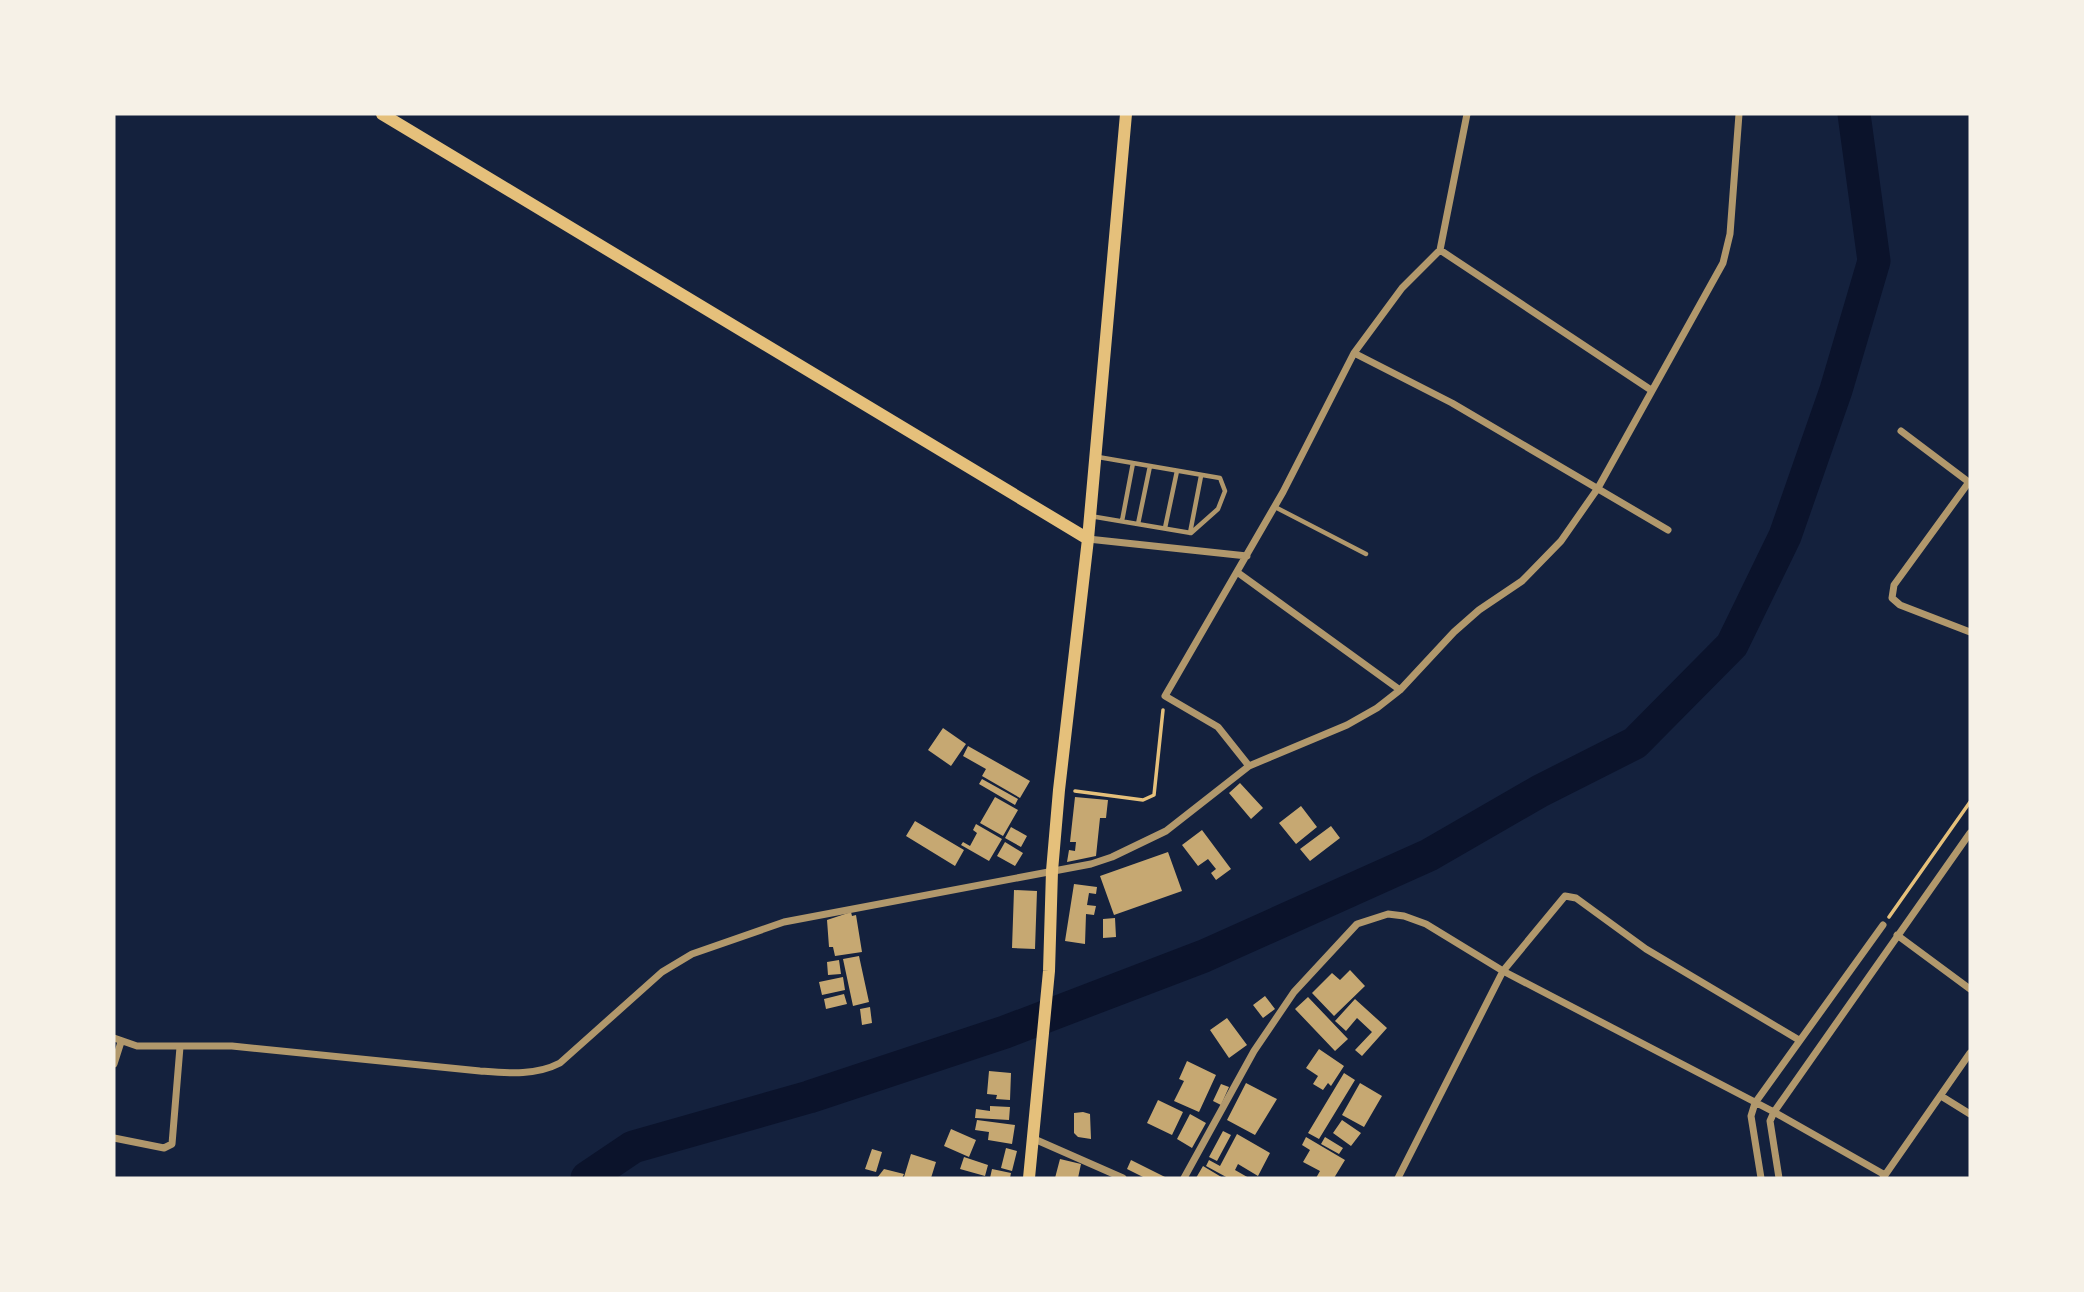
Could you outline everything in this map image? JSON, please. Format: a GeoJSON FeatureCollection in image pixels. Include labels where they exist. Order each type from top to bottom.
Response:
{"type":"FeatureCollection","features":[{"type":"Feature","properties":{"kind":"main road"},"geometry":{"type":"LineString","coordinates":[[382,114],[1087,539]]}},
{"type":"Feature","properties":{"kind":"main road"},"geometry":{"type":"LineString","coordinates":[[1029,1178],[1049,971],[1052,871],[1059,790],[1096,456],[1126,114]]}},
{"type":"Feature","properties":{"kind":"street"},"geometry":{"type":"LineString","coordinates":[[1249,766],[1218,727],[1164,696],[1275,507],[1354,353],[1402,288],[1440,250],[1467,114]]}},
{"type":"Feature","properties":{"kind":"street"},"geometry":{"type":"LineString","coordinates":[[114,1064],[117,1040],[137,1046],[232,1046],[516,1074],[540,1071],[560,1063],[662,972],[692,954],[734,937],[833,912],[1091,864],[1135,849],[1180,821],[1249,766],[1347,724],[1399,689],[1454,632],[1534,569],[1561,541],[1723,263],[1730,234],[1739,114]]}},
{"type":"Feature","properties":{"kind":"street"},"geometry":{"type":"LineString","coordinates":[[1440,250],[1649,389]]}},
{"type":"Feature","properties":{"kind":"street"},"geometry":{"type":"LineString","coordinates":[[1354,353],[1452,403],[1668,530]]}},
{"type":"Feature","properties":{"kind":"street"},"geometry":{"type":"LineString","coordinates":[[1901,431],[1970,482],[1895,585],[1892,598],[1899,605],[1970,632]]}},
{"type":"Feature","properties":{"kind":"street"},"geometry":{"type":"LineString","coordinates":[[1087,539],[1247,556]]}},
{"type":"Feature","properties":{"kind":"street"},"geometry":{"type":"LineString","coordinates":[[1237,572],[1399,689]]}},
{"type":"Feature","properties":{"kind":"street"},"geometry":{"type":"LineString","coordinates":[[1779,1178],[1770,1121],[1772,1111],[1970,833]]}},
{"type":"Feature","properties":{"kind":"street"},"geometry":{"type":"LineString","coordinates":[[1398,1178],[1503,971],[1556,903],[1569,896],[1646,949],[1799,1040]]}},
{"type":"Feature","properties":{"kind":"street"},"geometry":{"type":"LineString","coordinates":[[1184,1178],[1254,1051],[1294,992],[1357,925],[1388,914],[1404,916],[1426,925],[1503,971],[1772,1111],[1884,1177],[1970,1054]]}},
{"type":"Feature","properties":{"kind":"street"},"geometry":{"type":"LineString","coordinates":[[1761,1178],[1751,1116],[1799,1040],[1883,925]]}},
{"type":"Feature","properties":{"kind":"street"},"geometry":{"type":"LineString","coordinates":[[1897,935],[1970,989]]}},
{"type":"Feature","properties":{"kind":"street"},"geometry":{"type":"LineString","coordinates":[[114,1138],[164,1147],[171,1145],[176,1132],[180,1047]]}},
{"type":"Feature","properties":{"kind":"street"},"geometry":{"type":"LineString","coordinates":[[1941,1096],[1970,1114]]}},
{"type":"Feature","properties":{"kind":"street"},"geometry":{"type":"LineString","coordinates":[[1031,1138],[1123,1178]]}},
{"type":"Feature","properties":{"kind":"lane"},"geometry":{"type":"LineString","coordinates":[[1096,456],[1220,478],[1225,491],[1218,509],[1189,533]]}},
{"type":"Feature","properties":{"kind":"lane"},"geometry":{"type":"LineString","coordinates":[[1122,521],[1133,463]]}},
{"type":"Feature","properties":{"kind":"lane"},"geometry":{"type":"LineString","coordinates":[[1138,524],[1150,466]]}},
{"type":"Feature","properties":{"kind":"lane"},"geometry":{"type":"LineString","coordinates":[[1165,528],[1177,471]]}},
{"type":"Feature","properties":{"kind":"lane"},"geometry":{"type":"LineString","coordinates":[[1189,533],[1201,476]]}},
{"type":"Feature","properties":{"kind":"lane"},"geometry":{"type":"LineString","coordinates":[[1275,507],[1366,554]]}},
{"type":"Feature","properties":{"kind":"lane"},"geometry":{"type":"LineString","coordinates":[[1090,516],[1189,533]]}},
{"type":"Feature","properties":{"kind":"path"},"geometry":{"type":"LineString","coordinates":[[1059,790],[1143,800],[1154,795],[1164,696]]}},
{"type":"Feature","properties":{"kind":"path"},"geometry":{"type":"LineString","coordinates":[[1883,925],[1970,802]]}},
{"type":"Feature","properties":{"kind":"building"},"geometry":{"type":"Polygon","coordinates":[[[943,728],[966,744],[951,766],[928,750],[943,728]]]}},
{"type":"Feature","properties":{"kind":"building"},"geometry":{"type":"Polygon","coordinates":[[[968,746],[1030,781],[1020,798],[982,776],[986,769],[963,756],[968,746]]]}},
{"type":"Feature","properties":{"kind":"building"},"geometry":{"type":"Polygon","coordinates":[[[982,779],[1018,799],[1015,805],[979,784],[982,779]]]}},
{"type":"Feature","properties":{"kind":"building"},"geometry":{"type":"Polygon","coordinates":[[[1240,783],[1263,808],[1251,819],[1229,793],[1240,783]]]}},
{"type":"Feature","properties":{"kind":"building"},"geometry":{"type":"Polygon","coordinates":[[[995,797],[1018,810],[1003,836],[980,823],[995,797]]]}},
{"type":"Feature","properties":{"kind":"building"},"geometry":{"type":"Polygon","coordinates":[[[1075,797],[1108,800],[1106,818],[1100,818],[1096,856],[1067,862],[1069,850],[1075,851],[1076,842],[1070,842],[1075,797]]]}},
{"type":"Feature","properties":{"kind":"building"},"geometry":{"type":"Polygon","coordinates":[[[1301,806],[1317,827],[1296,844],[1279,823],[1301,806]]]}},
{"type":"Feature","properties":{"kind":"building"},"geometry":{"type":"Polygon","coordinates":[[[915,821],[964,850],[955,866],[906,836],[915,821]]]}},
{"type":"Feature","properties":{"kind":"building"},"geometry":{"type":"Polygon","coordinates":[[[976,824],[1002,839],[989,861],[961,845],[963,842],[970,846],[977,833],[973,830],[976,824]]]}},
{"type":"Feature","properties":{"kind":"building"},"geometry":{"type":"Polygon","coordinates":[[[1331,826],[1340,838],[1310,861],[1300,849],[1331,826]]]}},
{"type":"Feature","properties":{"kind":"building"},"geometry":{"type":"Polygon","coordinates":[[[1011,827],[1027,836],[1021,847],[1005,838],[1011,827]]]}},
{"type":"Feature","properties":{"kind":"building"},"geometry":{"type":"Polygon","coordinates":[[[1202,830],[1231,869],[1216,880],[1211,873],[1216,869],[1208,859],[1198,866],[1182,845],[1202,830]]]}},
{"type":"Feature","properties":{"kind":"building"},"geometry":{"type":"Polygon","coordinates":[[[1005,842],[1023,853],[1015,866],[997,856],[1005,842]]]}},
{"type":"Feature","properties":{"kind":"building"},"geometry":{"type":"Polygon","coordinates":[[[1168,852],[1182,891],[1114,915],[1100,876],[1168,852]]]}},
{"type":"Feature","properties":{"kind":"building"},"geometry":{"type":"Polygon","coordinates":[[[1074,884],[1097,887],[1096,894],[1089,893],[1087,905],[1096,906],[1094,915],[1086,914],[1085,944],[1065,941],[1074,884]]]}},
{"type":"Feature","properties":{"kind":"building"},"geometry":{"type":"Polygon","coordinates":[[[1014,890],[1037,891],[1035,949],[1012,948],[1014,890]]]}},
{"type":"Feature","properties":{"kind":"building"},"geometry":{"type":"Polygon","coordinates":[[[851,912],[852,916],[856,915],[862,952],[835,956],[833,947],[829,947],[827,920],[851,912]]]}},
{"type":"Feature","properties":{"kind":"building"},"geometry":{"type":"Polygon","coordinates":[[[1115,918],[1116,937],[1103,938],[1103,919],[1115,918]]]}},
{"type":"Feature","properties":{"kind":"building"},"geometry":{"type":"Polygon","coordinates":[[[859,956],[869,1002],[853,1006],[843,959],[859,956]]]}},
{"type":"Feature","properties":{"kind":"building"},"geometry":{"type":"Polygon","coordinates":[[[839,960],[841,974],[828,975],[827,962],[839,960]]]}},
{"type":"Feature","properties":{"kind":"building"},"geometry":{"type":"Polygon","coordinates":[[[1350,970],[1365,986],[1334,1016],[1312,993],[1332,973],[1340,980],[1350,970]]]}},
{"type":"Feature","properties":{"kind":"building"},"geometry":{"type":"Polygon","coordinates":[[[843,977],[845,990],[822,995],[819,982],[843,977]]]}},
{"type":"Feature","properties":{"kind":"building"},"geometry":{"type":"Polygon","coordinates":[[[844,994],[847,1004],[826,1009],[824,999],[844,994]]]}},
{"type":"Feature","properties":{"kind":"building"},"geometry":{"type":"Polygon","coordinates":[[[1265,996],[1275,1009],[1263,1018],[1253,1005],[1265,996]]]}},
{"type":"Feature","properties":{"kind":"building"},"geometry":{"type":"Polygon","coordinates":[[[1308,997],[1348,1039],[1335,1051],[1295,1009],[1308,997]]]}},
{"type":"Feature","properties":{"kind":"building"},"geometry":{"type":"Polygon","coordinates":[[[1355,999],[1387,1028],[1362,1056],[1355,1050],[1372,1032],[1357,1018],[1346,1031],[1335,1021],[1355,999]]]}},
{"type":"Feature","properties":{"kind":"building"},"geometry":{"type":"Polygon","coordinates":[[[870,1007],[872,1023],[862,1025],[860,1009],[870,1007]]]}},
{"type":"Feature","properties":{"kind":"building"},"geometry":{"type":"Polygon","coordinates":[[[1227,1018],[1247,1045],[1229,1058],[1210,1030],[1227,1018]]]}},
{"type":"Feature","properties":{"kind":"building"},"geometry":{"type":"Polygon","coordinates":[[[1319,1049],[1344,1066],[1331,1086],[1328,1083],[1323,1090],[1313,1084],[1318,1076],[1306,1068],[1319,1049]]]}},
{"type":"Feature","properties":{"kind":"building"},"geometry":{"type":"Polygon","coordinates":[[[1187,1061],[1216,1075],[1199,1112],[1174,1101],[1184,1081],[1179,1079],[1187,1061]]]}},
{"type":"Feature","properties":{"kind":"building"},"geometry":{"type":"Polygon","coordinates":[[[989,1071],[1011,1073],[1010,1100],[996,1099],[997,1095],[987,1094],[989,1071]]]}},
{"type":"Feature","properties":{"kind":"building"},"geometry":{"type":"Polygon","coordinates":[[[1344,1073],[1355,1080],[1319,1139],[1308,1133],[1344,1073]]]}},
{"type":"Feature","properties":{"kind":"building"},"geometry":{"type":"Polygon","coordinates":[[[1246,1083],[1277,1099],[1255,1135],[1227,1120],[1246,1083]]]}},
{"type":"Feature","properties":{"kind":"building"},"geometry":{"type":"Polygon","coordinates":[[[1360,1083],[1382,1096],[1364,1127],[1342,1115],[1360,1083]]]}},
{"type":"Feature","properties":{"kind":"building"},"geometry":{"type":"Polygon","coordinates":[[[1221,1084],[1229,1087],[1221,1105],[1213,1101],[1221,1084]]]}},
{"type":"Feature","properties":{"kind":"building"},"geometry":{"type":"Polygon","coordinates":[[[1158,1100],[1183,1112],[1172,1135],[1147,1123],[1158,1100]]]}},
{"type":"Feature","properties":{"kind":"building"},"geometry":{"type":"Polygon","coordinates":[[[990,1106],[1010,1107],[1009,1120],[975,1118],[976,1109],[990,1111],[990,1106]]]}},
{"type":"Feature","properties":{"kind":"building"},"geometry":{"type":"Polygon","coordinates":[[[1074,1113],[1090,1114],[1091,1139],[1078,1137],[1074,1133],[1074,1113]]]}},
{"type":"Feature","properties":{"kind":"building"},"geometry":{"type":"Polygon","coordinates":[[[1190,1114],[1206,1123],[1192,1148],[1177,1139],[1190,1114]]]}},
{"type":"Feature","properties":{"kind":"building"},"geometry":{"type":"Polygon","coordinates":[[[977,1120],[1015,1125],[1012,1144],[988,1140],[989,1132],[975,1130],[977,1120]]]}},
{"type":"Feature","properties":{"kind":"building"},"geometry":{"type":"Polygon","coordinates":[[[1342,1120],[1361,1133],[1351,1146],[1333,1133],[1342,1120]]]}},
{"type":"Feature","properties":{"kind":"building"},"geometry":{"type":"Polygon","coordinates":[[[951,1129],[976,1140],[969,1157],[944,1146],[951,1129]]]}},
{"type":"Feature","properties":{"kind":"building"},"geometry":{"type":"Polygon","coordinates":[[[1223,1131],[1231,1135],[1217,1161],[1209,1157],[1223,1131]]]}},
{"type":"Feature","properties":{"kind":"building"},"geometry":{"type":"Polygon","coordinates":[[[1237,1134],[1270,1153],[1258,1176],[1238,1164],[1235,1170],[1249,1178],[1228,1178],[1206,1166],[1209,1160],[1220,1166],[1237,1134]]]}},
{"type":"Feature","properties":{"kind":"building"},"geometry":{"type":"Polygon","coordinates":[[[1306,1137],[1345,1160],[1334,1178],[1316,1178],[1320,1171],[1303,1162],[1310,1150],[1302,1145],[1306,1137]]]}},
{"type":"Feature","properties":{"kind":"building"},"geometry":{"type":"Polygon","coordinates":[[[1325,1137],[1343,1148],[1339,1154],[1321,1144],[1325,1137]]]}},
{"type":"Feature","properties":{"kind":"building"},"geometry":{"type":"Polygon","coordinates":[[[1006,1148],[1017,1151],[1012,1171],[1001,1168],[1006,1148]]]}},
{"type":"Feature","properties":{"kind":"building"},"geometry":{"type":"Polygon","coordinates":[[[872,1149],[882,1152],[876,1172],[865,1169],[872,1149]]]}},
{"type":"Feature","properties":{"kind":"building"},"geometry":{"type":"Polygon","coordinates":[[[911,1154],[936,1162],[931,1178],[904,1177],[911,1154]]]}},
{"type":"Feature","properties":{"kind":"building"},"geometry":{"type":"Polygon","coordinates":[[[964,1157],[988,1165],[985,1176],[960,1169],[964,1157]]]}},
{"type":"Feature","properties":{"kind":"building"},"geometry":{"type":"Polygon","coordinates":[[[1060,1159],[1081,1164],[1078,1178],[1055,1178],[1060,1159]]]}},
{"type":"Feature","properties":{"kind":"building"},"geometry":{"type":"Polygon","coordinates":[[[1131,1160],[1167,1178],[1145,1178],[1127,1169],[1131,1160]]]}},
{"type":"Feature","properties":{"kind":"building"},"geometry":{"type":"Polygon","coordinates":[[[1203,1166],[1223,1178],[1196,1178],[1203,1166]]]}},
{"type":"Feature","properties":{"kind":"building"},"geometry":{"type":"Polygon","coordinates":[[[884,1169],[904,1174],[902,1178],[877,1178],[884,1169]]]}},
{"type":"Feature","properties":{"kind":"building"},"geometry":{"type":"Polygon","coordinates":[[[992,1169],[1011,1173],[1010,1178],[990,1178],[992,1169]]]}},
{"type":"Feature","properties":{"kind":"waterway"},"geometry":{"type":"LineString","coordinates":[[587,1178],[633,1147],[809,1097],[1005,1032],[1204,956],[1429,855],[1540,791],[1635,743],[1732,645],[1785,536],[1836,390],[1874,261],[1854,114]]}}]}
